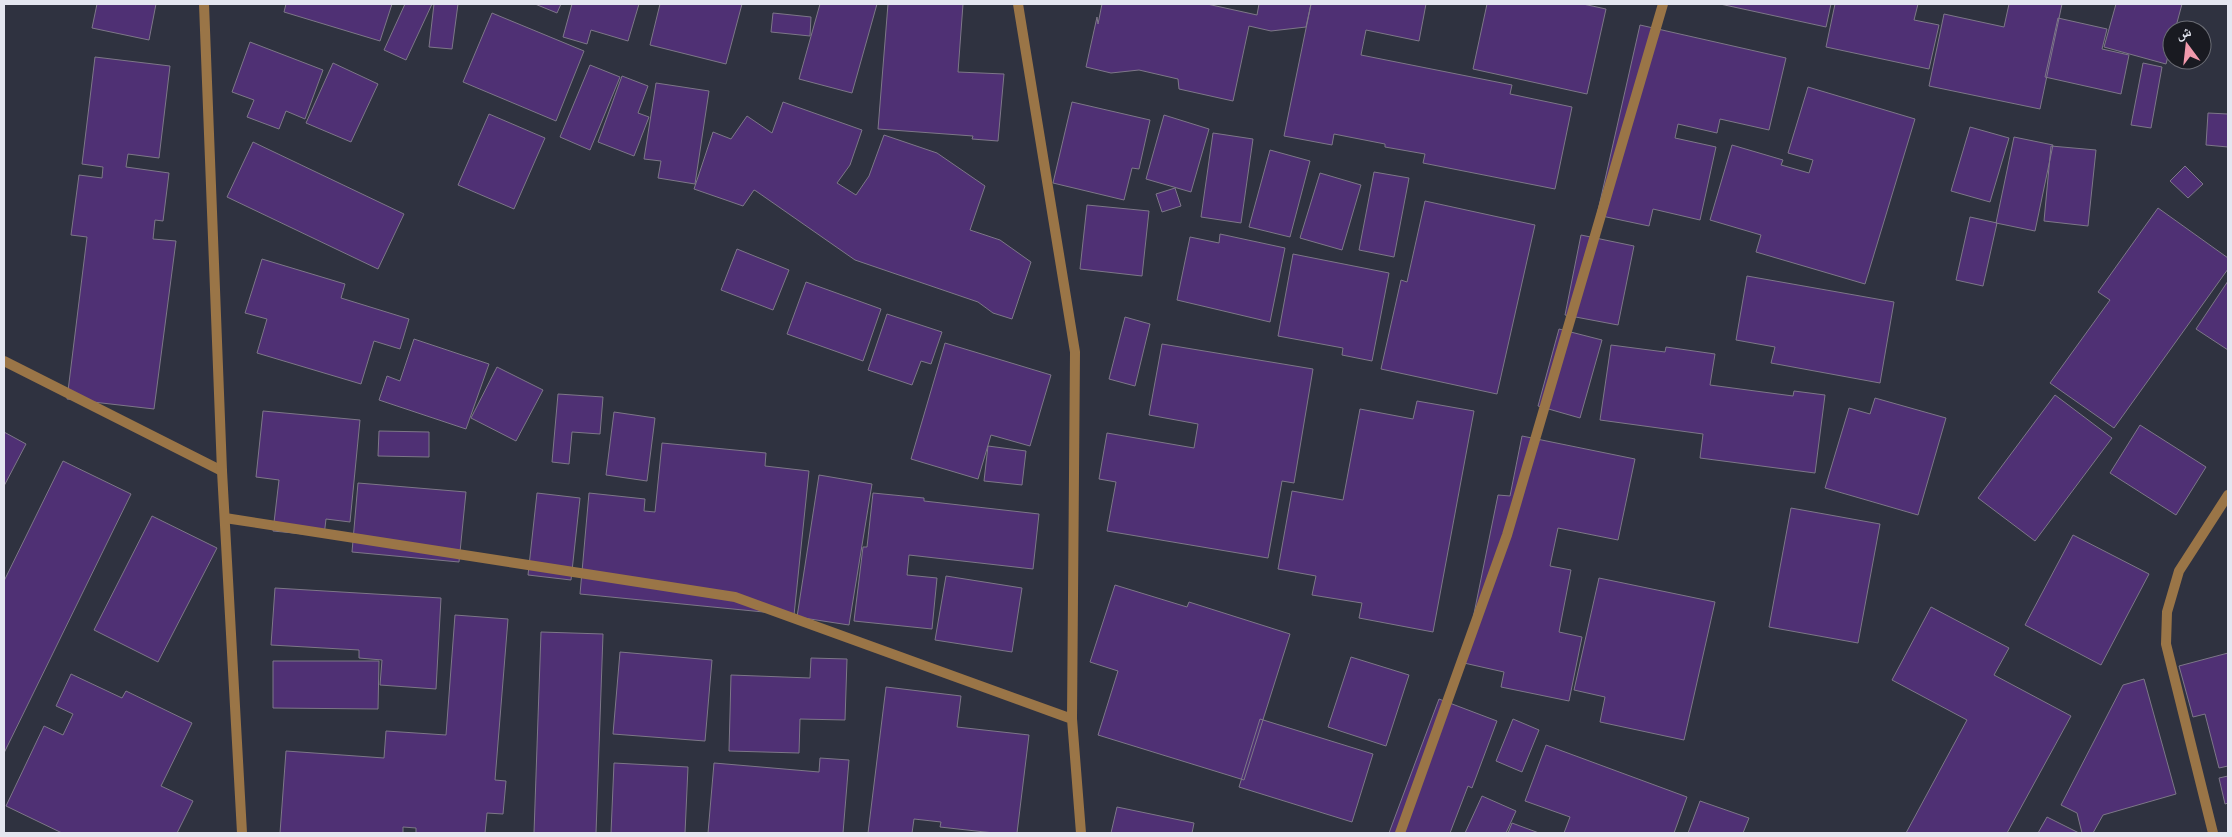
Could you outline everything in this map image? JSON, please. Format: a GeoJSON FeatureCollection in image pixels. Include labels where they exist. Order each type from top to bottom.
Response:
{"type":"FeatureCollection","features":[{"type":"Feature","properties":{"kind":"street"},"geometry":{"type":"LineString","coordinates":[[204,4],[222,471],[242,833]]}},
{"type":"Feature","properties":{"kind":"street"},"geometry":{"type":"LineString","coordinates":[[1018,4],[1075,352],[1072,719],[1081,833]]}},
{"type":"Feature","properties":{"kind":"street"},"geometry":{"type":"LineString","coordinates":[[1400,833],[1507,535],[1663,4]]}},
{"type":"Feature","properties":{"kind":"street"},"geometry":{"type":"LineString","coordinates":[[4,361],[222,471]]}},
{"type":"Feature","properties":{"kind":"street"},"geometry":{"type":"LineString","coordinates":[[2213,833],[2166,644],[2167,612],[2179,571],[2228,495]]}},
{"type":"Feature","properties":{"kind":"street"},"geometry":{"type":"LineString","coordinates":[[225,518],[735,597],[1072,719]]}},
{"type":"Feature","properties":{"kind":"building"},"geometry":{"type":"Polygon","coordinates":[[[97,4],[156,4],[149,40],[92,28],[97,4]]]}},
{"type":"Feature","properties":{"kind":"building"},"geometry":{"type":"Polygon","coordinates":[[[286,4],[392,4],[380,41],[284,12],[286,4]]]}},
{"type":"Feature","properties":{"kind":"building"},"geometry":{"type":"Polygon","coordinates":[[[405,4],[432,4],[406,60],[384,50],[405,4]]]}},
{"type":"Feature","properties":{"kind":"building"},"geometry":{"type":"Polygon","coordinates":[[[434,4],[458,4],[452,49],[429,47],[434,4]]]}},
{"type":"Feature","properties":{"kind":"building"},"geometry":{"type":"Polygon","coordinates":[[[535,4],[561,4],[557,13],[535,4]]]}},
{"type":"Feature","properties":{"kind":"building"},"geometry":{"type":"Polygon","coordinates":[[[572,4],[639,4],[628,41],[591,30],[587,44],[563,37],[572,4]]]}},
{"type":"Feature","properties":{"kind":"building"},"geometry":{"type":"Polygon","coordinates":[[[660,4],[742,4],[726,64],[650,45],[660,4]]]}},
{"type":"Feature","properties":{"kind":"building"},"geometry":{"type":"Polygon","coordinates":[[[820,4],[877,4],[852,93],[799,79],[820,4]]]}},
{"type":"Feature","properties":{"kind":"building"},"geometry":{"type":"Polygon","coordinates":[[[888,4],[963,4],[958,72],[1004,74],[998,141],[972,139],[973,136],[878,129],[888,4]]]}},
{"type":"Feature","properties":{"kind":"building"},"geometry":{"type":"Polygon","coordinates":[[[1102,4],[1207,4],[1257,15],[1259,4],[1311,4],[1306,27],[1271,31],[1249,26],[1233,101],[1179,89],[1178,79],[1139,70],[1111,73],[1086,67],[1097,17],[1098,24],[1102,4]]]}},
{"type":"Feature","properties":{"kind":"building"},"geometry":{"type":"Polygon","coordinates":[[[1311,4],[1426,4],[1419,41],[1366,30],[1361,55],[1512,85],[1510,94],[1572,107],[1555,189],[1423,163],[1425,154],[1385,147],[1385,144],[1334,134],[1332,145],[1284,136],[1311,4]]]}},
{"type":"Feature","properties":{"kind":"building"},"geometry":{"type":"Polygon","coordinates":[[[1487,4],[1583,4],[1606,9],[1587,94],[1473,69],[1487,4]]]}},
{"type":"Feature","properties":{"kind":"building"},"geometry":{"type":"Polygon","coordinates":[[[1720,4],[1831,4],[1826,27],[1720,4]]]}},
{"type":"Feature","properties":{"kind":"building"},"geometry":{"type":"Polygon","coordinates":[[[1835,4],[1918,4],[1914,20],[1939,25],[1929,69],[1826,47],[1835,4]]]}},
{"type":"Feature","properties":{"kind":"building"},"geometry":{"type":"Polygon","coordinates":[[[2009,4],[2062,4],[2040,109],[1929,86],[1944,14],[2004,27],[2009,4]]]}},
{"type":"Feature","properties":{"kind":"building"},"geometry":{"type":"Polygon","coordinates":[[[2116,4],[2182,4],[2178,20],[2162,20],[2162,63],[2104,47],[2116,4]]]}},
{"type":"Feature","properties":{"kind":"building"},"geometry":{"type":"Polygon","coordinates":[[[492,13],[584,51],[556,121],[463,82],[492,13]]]}},
{"type":"Feature","properties":{"kind":"building"},"geometry":{"type":"Polygon","coordinates":[[[773,13],[811,17],[810,36],[771,32],[773,13]]]}},
{"type":"Feature","properties":{"kind":"building"},"geometry":{"type":"Polygon","coordinates":[[[2058,18],[2107,29],[2102,49],[2129,55],[2121,94],[2045,77],[2058,18]]]}},
{"type":"Feature","properties":{"kind":"building"},"geometry":{"type":"Polygon","coordinates":[[[1640,25],[1786,58],[1769,130],[1720,119],[1717,133],[1678,124],[1675,138],[1716,147],[1700,220],[1653,209],[1649,226],[1597,215],[1640,25]]]}},
{"type":"Feature","properties":{"kind":"building"},"geometry":{"type":"Polygon","coordinates":[[[250,42],[323,70],[305,119],[286,111],[279,129],[247,117],[254,100],[232,92],[250,42]]]}},
{"type":"Feature","properties":{"kind":"building"},"geometry":{"type":"Polygon","coordinates":[[[95,57],[170,66],[159,158],[128,154],[126,167],[169,173],[163,221],[155,220],[153,239],[176,241],[154,409],[67,399],[87,237],[71,235],[79,175],[102,178],[103,167],[82,164],[95,57]]]}},
{"type":"Feature","properties":{"kind":"building"},"geometry":{"type":"Polygon","coordinates":[[[333,63],[378,84],[351,142],[306,123],[333,63]]]}},
{"type":"Feature","properties":{"kind":"building"},"geometry":{"type":"Polygon","coordinates":[[[2143,63],[2162,67],[2151,128],[2131,125],[2143,63]]]}},
{"type":"Feature","properties":{"kind":"building"},"geometry":{"type":"Polygon","coordinates":[[[590,65],[620,77],[590,150],[560,137],[590,65]]]}},
{"type":"Feature","properties":{"kind":"building"},"geometry":{"type":"Polygon","coordinates":[[[622,76],[648,86],[638,113],[649,117],[634,156],[598,142],[622,76]]]}},
{"type":"Feature","properties":{"kind":"building"},"geometry":{"type":"Polygon","coordinates":[[[656,83],[709,91],[695,184],[658,178],[661,161],[644,159],[656,83]]]}},
{"type":"Feature","properties":{"kind":"building"},"geometry":{"type":"Polygon","coordinates":[[[1808,87],[1915,119],[1865,284],[1756,252],[1761,235],[1710,220],[1732,145],[1783,160],[1781,165],[1809,173],[1813,160],[1788,153],[1808,87]]]}},
{"type":"Feature","properties":{"kind":"building"},"geometry":{"type":"Polygon","coordinates":[[[783,102],[862,130],[850,165],[837,183],[856,195],[869,176],[884,135],[937,153],[985,186],[970,230],[1000,240],[1031,262],[1012,319],[993,313],[978,302],[855,260],[754,190],[743,206],[694,189],[713,132],[731,139],[747,116],[772,133],[783,102]]]}},
{"type":"Feature","properties":{"kind":"building"},"geometry":{"type":"Polygon","coordinates":[[[1072,102],[1150,120],[1139,169],[1132,168],[1124,200],[1053,183],[1072,102]]]}},
{"type":"Feature","properties":{"kind":"building"},"geometry":{"type":"Polygon","coordinates":[[[2208,113],[2228,114],[2228,147],[2206,145],[2208,113]]]}},
{"type":"Feature","properties":{"kind":"building"},"geometry":{"type":"Polygon","coordinates":[[[489,114],[545,138],[514,209],[458,185],[489,114]]]}},
{"type":"Feature","properties":{"kind":"building"},"geometry":{"type":"Polygon","coordinates":[[[1164,115],[1209,129],[1191,192],[1146,179],[1164,115]]]}},
{"type":"Feature","properties":{"kind":"building"},"geometry":{"type":"Polygon","coordinates":[[[1970,127],[2009,138],[1990,202],[1951,191],[1970,127]]]}},
{"type":"Feature","properties":{"kind":"building"},"geometry":{"type":"Polygon","coordinates":[[[1213,133],[1253,139],[1241,223],[1201,217],[1213,133]]]}},
{"type":"Feature","properties":{"kind":"building"},"geometry":{"type":"Polygon","coordinates":[[[2014,137],[2053,145],[2035,231],[1996,223],[2014,137]]]}},
{"type":"Feature","properties":{"kind":"building"},"geometry":{"type":"Polygon","coordinates":[[[253,142],[404,214],[378,269],[227,197],[253,142]]]}},
{"type":"Feature","properties":{"kind":"building"},"geometry":{"type":"Polygon","coordinates":[[[2051,146],[2096,150],[2088,226],[2044,221],[2051,146]]]}},
{"type":"Feature","properties":{"kind":"building"},"geometry":{"type":"Polygon","coordinates":[[[1270,150],[1310,161],[1290,237],[1249,227],[1270,150]]]}},
{"type":"Feature","properties":{"kind":"building"},"geometry":{"type":"Polygon","coordinates":[[[2185,166],[2203,184],[2188,198],[2170,181],[2185,166]]]}},
{"type":"Feature","properties":{"kind":"building"},"geometry":{"type":"Polygon","coordinates":[[[1374,172],[1409,178],[1394,257],[1359,250],[1374,172]]]}},
{"type":"Feature","properties":{"kind":"building"},"geometry":{"type":"Polygon","coordinates":[[[1320,173],[1361,185],[1342,250],[1300,238],[1320,173]]]}},
{"type":"Feature","properties":{"kind":"building"},"geometry":{"type":"Polygon","coordinates":[[[1175,188],[1181,206],[1162,212],[1156,194],[1175,188]]]}},
{"type":"Feature","properties":{"kind":"building"},"geometry":{"type":"Polygon","coordinates":[[[1425,201],[1535,225],[1497,394],[1381,369],[1401,280],[1407,282],[1425,201]]]}},
{"type":"Feature","properties":{"kind":"building"},"geometry":{"type":"Polygon","coordinates":[[[1087,205],[1149,211],[1142,276],[1080,269],[1087,205]]]}},
{"type":"Feature","properties":{"kind":"building"},"geometry":{"type":"Polygon","coordinates":[[[2158,208],[2228,258],[2228,269],[2114,428],[2050,383],[2110,300],[2098,292],[2158,208]]]}},
{"type":"Feature","properties":{"kind":"building"},"geometry":{"type":"Polygon","coordinates":[[[1970,217],[1997,223],[1983,286],[1956,280],[1970,217]]]}},
{"type":"Feature","properties":{"kind":"building"},"geometry":{"type":"Polygon","coordinates":[[[1220,234],[1285,248],[1270,322],[1177,300],[1190,237],[1219,243],[1220,234]]]}},
{"type":"Feature","properties":{"kind":"building"},"geometry":{"type":"Polygon","coordinates":[[[1581,235],[1634,246],[1618,325],[1565,315],[1581,235]]]}},
{"type":"Feature","properties":{"kind":"building"},"geometry":{"type":"Polygon","coordinates":[[[737,249],[789,270],[773,310],[721,290],[737,249]]]}},
{"type":"Feature","properties":{"kind":"building"},"geometry":{"type":"Polygon","coordinates":[[[1293,254],[1389,273],[1372,361],[1342,355],[1343,348],[1278,336],[1293,254]]]}},
{"type":"Feature","properties":{"kind":"building"},"geometry":{"type":"Polygon","coordinates":[[[262,259],[345,284],[341,298],[409,319],[400,349],[374,341],[361,384],[257,353],[267,319],[245,313],[262,259]]]}},
{"type":"Feature","properties":{"kind":"building"},"geometry":{"type":"Polygon","coordinates":[[[1747,276],[1894,302],[1880,383],[1771,363],[1775,347],[1736,340],[1747,276]]]}},
{"type":"Feature","properties":{"kind":"building"},"geometry":{"type":"Polygon","coordinates":[[[2228,281],[2228,350],[2196,329],[2228,281]]]}},
{"type":"Feature","properties":{"kind":"building"},"geometry":{"type":"Polygon","coordinates":[[[806,282],[881,309],[863,361],[787,334],[806,282]]]}},
{"type":"Feature","properties":{"kind":"building"},"geometry":{"type":"Polygon","coordinates":[[[887,314],[942,332],[931,364],[921,361],[912,385],[868,370],[887,314]]]}},
{"type":"Feature","properties":{"kind":"building"},"geometry":{"type":"Polygon","coordinates":[[[1125,317],[1150,324],[1135,386],[1109,379],[1125,317]]]}},
{"type":"Feature","properties":{"kind":"building"},"geometry":{"type":"Polygon","coordinates":[[[1559,329],[1602,340],[1580,418],[1538,406],[1559,329]]]}},
{"type":"Feature","properties":{"kind":"building"},"geometry":{"type":"Polygon","coordinates":[[[414,339],[489,364],[466,429],[379,400],[387,376],[400,381],[414,339]]]}},
{"type":"Feature","properties":{"kind":"building"},"geometry":{"type":"Polygon","coordinates":[[[945,343],[1051,375],[1030,446],[991,435],[978,479],[911,459],[945,343]]]}},
{"type":"Feature","properties":{"kind":"building"},"geometry":{"type":"Polygon","coordinates":[[[1162,344],[1313,369],[1294,483],[1282,481],[1268,558],[1107,531],[1116,482],[1099,479],[1107,433],[1194,448],[1198,424],[1149,415],[1162,344]]]}},
{"type":"Feature","properties":{"kind":"building"},"geometry":{"type":"Polygon","coordinates":[[[1611,345],[1665,352],[1666,347],[1715,354],[1710,385],[1793,396],[1794,391],[1825,395],[1815,473],[1700,458],[1703,434],[1600,420],[1611,345]]]}},
{"type":"Feature","properties":{"kind":"building"},"geometry":{"type":"Polygon","coordinates":[[[497,367],[543,390],[516,441],[471,418],[497,367]]]}},
{"type":"Feature","properties":{"kind":"building"},"geometry":{"type":"Polygon","coordinates":[[[558,394],[603,397],[600,434],[572,432],[569,464],[552,462],[558,394]]]}},
{"type":"Feature","properties":{"kind":"building"},"geometry":{"type":"Polygon","coordinates":[[[2055,395],[2112,438],[2035,541],[1978,498],[2055,395]]]}},
{"type":"Feature","properties":{"kind":"building"},"geometry":{"type":"Polygon","coordinates":[[[1875,398],[1946,418],[1918,515],[1825,488],[1849,408],[1870,414],[1875,398]]]}},
{"type":"Feature","properties":{"kind":"building"},"geometry":{"type":"Polygon","coordinates":[[[1417,401],[1474,411],[1433,632],[1359,618],[1362,603],[1312,595],[1316,576],[1278,569],[1292,491],[1343,500],[1360,409],[1413,419],[1417,401]]]}},
{"type":"Feature","properties":{"kind":"building"},"geometry":{"type":"Polygon","coordinates":[[[263,411],[360,420],[350,522],[326,519],[324,536],[273,531],[279,480],[256,477],[263,411]]]}},
{"type":"Feature","properties":{"kind":"building"},"geometry":{"type":"Polygon","coordinates":[[[614,412],[655,418],[647,481],[606,475],[614,412]]]}},
{"type":"Feature","properties":{"kind":"building"},"geometry":{"type":"Polygon","coordinates":[[[2140,425],[2206,467],[2176,515],[2110,473],[2140,425]]]}},
{"type":"Feature","properties":{"kind":"building"},"geometry":{"type":"Polygon","coordinates":[[[379,431],[429,432],[429,457],[378,456],[379,431]]]}},
{"type":"Feature","properties":{"kind":"building"},"geometry":{"type":"Polygon","coordinates":[[[4,432],[26,444],[4,486],[4,432]]]}},
{"type":"Feature","properties":{"kind":"building"},"geometry":{"type":"Polygon","coordinates":[[[1522,436],[1635,459],[1618,540],[1558,528],[1550,566],[1571,570],[1559,632],[1582,637],[1569,701],[1501,687],[1504,672],[1464,663],[1498,495],[1510,496],[1522,436]]]}},
{"type":"Feature","properties":{"kind":"building"},"geometry":{"type":"Polygon","coordinates":[[[662,443],[766,453],[765,466],[809,471],[794,615],[580,594],[589,493],[645,499],[644,511],[655,512],[662,443]]]}},
{"type":"Feature","properties":{"kind":"building"},"geometry":{"type":"Polygon","coordinates":[[[988,446],[1026,451],[1022,485],[984,481],[988,446]]]}},
{"type":"Feature","properties":{"kind":"building"},"geometry":{"type":"Polygon","coordinates":[[[63,461],[131,494],[4,753],[4,581],[63,461]]]}},
{"type":"Feature","properties":{"kind":"building"},"geometry":{"type":"Polygon","coordinates":[[[819,475],[872,484],[849,625],[797,617],[819,475]]]}},
{"type":"Feature","properties":{"kind":"building"},"geometry":{"type":"Polygon","coordinates":[[[358,483],[466,492],[459,562],[352,552],[358,483]]]}},
{"type":"Feature","properties":{"kind":"building"},"geometry":{"type":"Polygon","coordinates":[[[537,493],[580,498],[571,580],[528,575],[537,493]]]}},
{"type":"Feature","properties":{"kind":"building"},"geometry":{"type":"Polygon","coordinates":[[[873,493],[924,498],[924,501],[1039,514],[1033,569],[909,555],[907,575],[937,578],[932,629],[854,621],[863,547],[867,547],[873,493]]]}},
{"type":"Feature","properties":{"kind":"building"},"geometry":{"type":"Polygon","coordinates":[[[1791,508],[1880,524],[1858,643],[1769,627],[1791,508]]]}},
{"type":"Feature","properties":{"kind":"building"},"geometry":{"type":"Polygon","coordinates":[[[152,516],[217,548],[158,662],[94,630],[152,516]]]}},
{"type":"Feature","properties":{"kind":"building"},"geometry":{"type":"Polygon","coordinates":[[[2073,535],[2149,574],[2101,665],[2025,625],[2073,535]]]}},
{"type":"Feature","properties":{"kind":"building"},"geometry":{"type":"Polygon","coordinates":[[[946,576],[1022,588],[1012,652],[935,640],[946,576]]]}},
{"type":"Feature","properties":{"kind":"building"},"geometry":{"type":"Polygon","coordinates":[[[1599,578],[1715,602],[1684,740],[1600,722],[1605,697],[1574,690],[1599,578]]]}},
{"type":"Feature","properties":{"kind":"building"},"geometry":{"type":"Polygon","coordinates":[[[1115,585],[1187,607],[1189,602],[1290,634],[1244,780],[1098,735],[1118,671],[1090,662],[1115,585]]]}},
{"type":"Feature","properties":{"kind":"building"},"geometry":{"type":"Polygon","coordinates":[[[275,588],[441,598],[436,689],[380,685],[382,660],[359,658],[359,650],[271,645],[275,588]]]}},
{"type":"Feature","properties":{"kind":"building"},"geometry":{"type":"Polygon","coordinates":[[[1931,607],[2009,648],[1994,675],[2071,716],[2007,833],[1906,833],[1967,720],[1892,680],[1931,607]]]}},
{"type":"Feature","properties":{"kind":"building"},"geometry":{"type":"Polygon","coordinates":[[[455,615],[508,619],[495,780],[506,781],[503,814],[487,813],[485,833],[416,833],[416,828],[403,827],[403,833],[280,833],[286,751],[384,758],[386,731],[446,735],[455,615]]]}},
{"type":"Feature","properties":{"kind":"building"},"geometry":{"type":"Polygon","coordinates":[[[541,632],[603,634],[596,833],[534,833],[541,632]]]}},
{"type":"Feature","properties":{"kind":"building"},"geometry":{"type":"Polygon","coordinates":[[[620,652],[712,660],[705,741],[613,734],[620,652]]]}},
{"type":"Feature","properties":{"kind":"building"},"geometry":{"type":"Polygon","coordinates":[[[2228,653],[2228,766],[2219,768],[2205,714],[2193,717],[2179,666],[2228,653]]]}},
{"type":"Feature","properties":{"kind":"building"},"geometry":{"type":"Polygon","coordinates":[[[1351,657],[1409,675],[1386,746],[1328,727],[1351,657]]]}},
{"type":"Feature","properties":{"kind":"building"},"geometry":{"type":"Polygon","coordinates":[[[811,658],[847,659],[845,720],[800,719],[799,753],[729,751],[731,675],[810,678],[811,658]]]}},
{"type":"Feature","properties":{"kind":"building"},"geometry":{"type":"Polygon","coordinates":[[[273,661],[379,661],[378,709],[273,708],[273,661]]]}},
{"type":"Feature","properties":{"kind":"building"},"geometry":{"type":"Polygon","coordinates":[[[71,674],[122,698],[126,691],[192,723],[161,786],[193,801],[177,833],[62,833],[6,806],[44,726],[63,735],[73,714],[56,706],[71,674]]]}},
{"type":"Feature","properties":{"kind":"building"},"geometry":{"type":"Polygon","coordinates":[[[2144,679],[2176,794],[2103,815],[2093,833],[2082,833],[2077,813],[2061,805],[2123,685],[2144,679]]]}},
{"type":"Feature","properties":{"kind":"building"},"geometry":{"type":"Polygon","coordinates":[[[886,687],[961,696],[957,727],[1029,735],[1017,833],[994,833],[940,827],[941,822],[914,819],[912,833],[868,833],[886,687]]]}},
{"type":"Feature","properties":{"kind":"building"},"geometry":{"type":"Polygon","coordinates":[[[1439,699],[1497,721],[1472,788],[1468,786],[1450,833],[1389,833],[1439,699]]]}},
{"type":"Feature","properties":{"kind":"building"},"geometry":{"type":"Polygon","coordinates":[[[1260,719],[1373,754],[1352,822],[1239,787],[1260,719]]]}},
{"type":"Feature","properties":{"kind":"building"},"geometry":{"type":"Polygon","coordinates":[[[1513,719],[1539,730],[1522,772],[1496,761],[1513,719]]]}},
{"type":"Feature","properties":{"kind":"building"},"geometry":{"type":"Polygon","coordinates":[[[1546,745],[1687,797],[1674,833],[1564,833],[1570,817],[1525,801],[1546,745]]]}},
{"type":"Feature","properties":{"kind":"building"},"geometry":{"type":"Polygon","coordinates":[[[820,758],[849,760],[843,833],[708,833],[714,763],[819,772],[820,758]]]}},
{"type":"Feature","properties":{"kind":"building"},"geometry":{"type":"Polygon","coordinates":[[[614,763],[688,767],[685,833],[611,833],[614,763]]]}},
{"type":"Feature","properties":{"kind":"building"},"geometry":{"type":"Polygon","coordinates":[[[2228,776],[2228,803],[2225,804],[2219,778],[2228,776]]]}},
{"type":"Feature","properties":{"kind":"building"},"geometry":{"type":"Polygon","coordinates":[[[1482,796],[1516,811],[1506,833],[1465,833],[1482,796]]]}},
{"type":"Feature","properties":{"kind":"building"},"geometry":{"type":"Polygon","coordinates":[[[1700,801],[1749,818],[1743,833],[1688,833],[1700,801]]]}},
{"type":"Feature","properties":{"kind":"building"},"geometry":{"type":"Polygon","coordinates":[[[1117,807],[1194,823],[1192,833],[1111,833],[1117,807]]]}},
{"type":"Feature","properties":{"kind":"building"},"geometry":{"type":"Polygon","coordinates":[[[2047,817],[2079,833],[2038,833],[2047,817]]]}},
{"type":"Feature","properties":{"kind":"building"},"geometry":{"type":"Polygon","coordinates":[[[1512,823],[1539,833],[1508,833],[1512,823]]]}}]}
